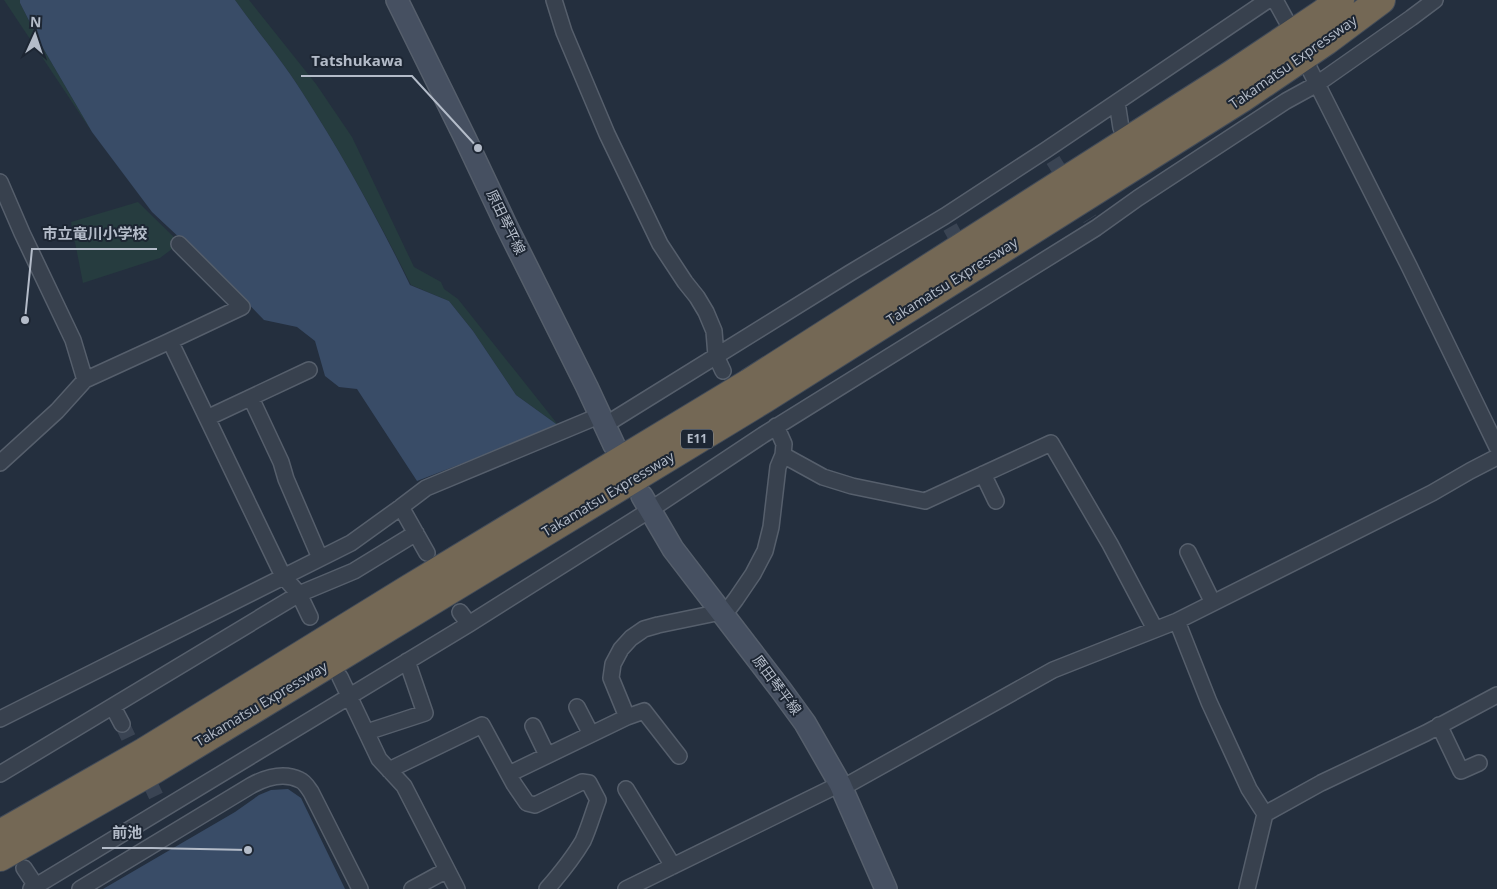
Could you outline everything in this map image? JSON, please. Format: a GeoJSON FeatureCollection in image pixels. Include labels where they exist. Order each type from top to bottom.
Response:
{"type":"FeatureCollection","features":[{"type":"Feature","properties":{"kind":"highway","name":"Takamatsu Expressway"},"geometry":{"type":"LineString","coordinates":[[0,834],[144,752],[749,383],[1231,75],[1340,0]]}},
{"type":"Feature","properties":{"kind":"highway","name":"Takamatsu Expressway"},"geometry":{"type":"LineString","coordinates":[[12,862],[163,764],[764,399],[1242,98],[1326,41],[1381,0]]}},
{"type":"Feature","properties":{"kind":"main road","name":"原田琴平線"},"geometry":{"type":"LineString","coordinates":[[397,0],[614,445]]}},
{"type":"Feature","properties":{"kind":"main road","name":"原田琴平線"},"geometry":{"type":"LineString","coordinates":[[646,503],[673,549],[805,723],[841,786],[886,889]]}},
{"type":"Feature","properties":{"kind":"street"},"geometry":{"type":"LineString","coordinates":[[554,0],[564,32],[607,134],[660,244],[697,296],[706,312],[714,331],[716,356],[724,371]]}},
{"type":"Feature","properties":{"kind":"street"},"geometry":{"type":"LineString","coordinates":[[0,719],[352,543],[426,488],[603,420],[716,356],[850,272],[947,222],[1049,155],[1117,102],[1268,0]]}},
{"type":"Feature","properties":{"kind":"street"},"geometry":{"type":"LineString","coordinates":[[1275,0],[1286,20]]}},
{"type":"Feature","properties":{"kind":"street"},"geometry":{"type":"LineString","coordinates":[[12,862],[33,888],[160,803],[350,695],[469,624],[646,503],[770,430],[989,294],[1093,223],[1138,198],[1317,84],[1435,0]]}},
{"type":"Feature","properties":{"kind":"street"},"geometry":{"type":"LineString","coordinates":[[1308,66],[1409,266],[1497,447]]}},
{"type":"Feature","properties":{"kind":"street"},"geometry":{"type":"LineString","coordinates":[[1117,102],[1121,128]]}},
{"type":"Feature","properties":{"kind":"street"},"geometry":{"type":"LineString","coordinates":[[0,182],[22,233],[74,340],[85,380]]}},
{"type":"Feature","properties":{"kind":"street"},"geometry":{"type":"LineString","coordinates":[[1128,182],[1138,198]]}},
{"type":"Feature","properties":{"kind":"street"},"geometry":{"type":"LineString","coordinates":[[0,463],[57,411],[85,380],[242,307],[179,244]]}},
{"type":"Feature","properties":{"kind":"street"},"geometry":{"type":"LineString","coordinates":[[979,279],[989,294]]}},
{"type":"Feature","properties":{"kind":"street"},"geometry":{"type":"LineString","coordinates":[[170,341],[283,576],[299,594],[310,617]]}},
{"type":"Feature","properties":{"kind":"street"},"geometry":{"type":"LineString","coordinates":[[207,418],[309,370]]}},
{"type":"Feature","properties":{"kind":"street"},"geometry":{"type":"LineString","coordinates":[[250,398],[282,462],[286,479],[320,558]]}},
{"type":"Feature","properties":{"kind":"street"},"geometry":{"type":"LineString","coordinates":[[627,717],[611,678],[613,664],[621,649],[631,638],[644,629],[658,624],[721,612],[730,607],[753,574],[765,551],[778,467],[783,456],[784,444],[770,430],[754,419]]}},
{"type":"Feature","properties":{"kind":"street"},"geometry":{"type":"LineString","coordinates":[[783,456],[823,476],[852,486],[925,501],[1051,443],[1110,544],[1155,629]]}},
{"type":"Feature","properties":{"kind":"street"},"geometry":{"type":"LineString","coordinates":[[626,889],[841,786],[1054,670],[1177,621],[1432,493],[1497,457]]}},
{"type":"Feature","properties":{"kind":"street"},"geometry":{"type":"LineString","coordinates":[[983,474],[996,501]]}},
{"type":"Feature","properties":{"kind":"street"},"geometry":{"type":"LineString","coordinates":[[401,507],[427,553]]}},
{"type":"Feature","properties":{"kind":"street"},"geometry":{"type":"LineString","coordinates":[[0,774],[299,594],[354,571],[416,533]]}},
{"type":"Feature","properties":{"kind":"street"},"geometry":{"type":"LineString","coordinates":[[1188,552],[1213,603]]}},
{"type":"Feature","properties":{"kind":"street"},"geometry":{"type":"LineString","coordinates":[[460,612],[469,624]]}},
{"type":"Feature","properties":{"kind":"street"},"geometry":{"type":"LineString","coordinates":[[1177,621],[1210,702],[1249,789],[1265,814],[1247,889]]}},
{"type":"Feature","properties":{"kind":"street"},"geometry":{"type":"LineString","coordinates":[[367,732],[425,713],[407,661]]}},
{"type":"Feature","properties":{"kind":"street"},"geometry":{"type":"LineString","coordinates":[[340,677],[379,759],[404,786],[457,889]]}},
{"type":"Feature","properties":{"kind":"street"},"geometry":{"type":"LineString","coordinates":[[1265,814],[1321,783],[1439,726],[1497,695]]}},
{"type":"Feature","properties":{"kind":"street"},"geometry":{"type":"LineString","coordinates":[[114,707],[122,724]]}},
{"type":"Feature","properties":{"kind":"street"},"geometry":{"type":"LineString","coordinates":[[578,707],[592,734]]}},
{"type":"Feature","properties":{"kind":"street"},"geometry":{"type":"LineString","coordinates":[[509,774],[627,717],[644,711],[679,756]]}},
{"type":"Feature","properties":{"kind":"street"},"geometry":{"type":"LineString","coordinates":[[389,770],[482,725],[527,803],[535,805],[582,782],[589,783],[598,800],[592,820],[569,863],[547,889]]}},
{"type":"Feature","properties":{"kind":"street"},"geometry":{"type":"LineString","coordinates":[[533,726],[548,756]]}},
{"type":"Feature","properties":{"kind":"street"},"geometry":{"type":"LineString","coordinates":[[1439,726],[1461,771],[1479,763]]}},
{"type":"Feature","properties":{"kind":"street"},"geometry":{"type":"LineString","coordinates":[[80,889],[252,785],[264,779],[277,776],[290,777],[302,781],[312,792],[360,889]]}},
{"type":"Feature","properties":{"kind":"street"},"geometry":{"type":"LineString","coordinates":[[626,789],[673,866]]}},
{"type":"Feature","properties":{"kind":"street"},"geometry":{"type":"LineString","coordinates":[[412,889],[447,870]]}},
{"type":"Feature","properties":{"kind":"green space"},"geometry":{"type":"Polygon","coordinates":[[[4,0],[20,0],[43,48],[92,132],[4,0]]]}},
{"type":"Feature","properties":{"kind":"green space"},"geometry":{"type":"Polygon","coordinates":[[[235,0],[249,0],[316,84],[352,137],[414,267],[441,282],[444,289],[458,299],[559,426],[516,395],[473,331],[449,301],[411,285],[359,187],[317,115],[286,68],[235,0]]]}},
{"type":"Feature","properties":{"kind":"green space"},"geometry":{"type":"Polygon","coordinates":[[[138,202],[180,243],[160,258],[83,283],[71,222],[138,202]]]}},
{"type":"Feature","properties":{"kind":"water"},"geometry":{"type":"Polygon","coordinates":[[[20,0],[235,0],[286,68],[317,115],[359,187],[410,285],[449,301],[473,331],[516,395],[559,426],[417,481],[357,389],[339,387],[325,376],[315,341],[297,327],[264,320],[230,285],[152,212],[92,132],[43,48],[20,0]]]}},
{"type":"Feature","properties":{"kind":"water"},"geometry":{"type":"Polygon","coordinates":[[[288,789],[301,798],[345,889],[103,889],[235,812],[259,795],[271,790],[288,789]]]}},
{"type":"Feature","properties":{"kind":"tunnel"},"geometry":{"type":"LineString","coordinates":[[1053,160],[1090,219]]}},
{"type":"Feature","properties":{"kind":"tunnel"},"geometry":{"type":"LineString","coordinates":[[950,227],[964,252]]}},
{"type":"Feature","properties":{"kind":"tunnel"},"geometry":{"type":"LineString","coordinates":[[122,724],[156,796]]}},
{"type":"Feature","properties":{"kind":"place","name":"Tatshukawa"},"geometry":{"type":"Point","coordinates":[478,148]}},
{"type":"Feature","properties":{"kind":"place","name":"市立竜川小学校"},"geometry":{"type":"Point","coordinates":[25,320]}},
{"type":"Feature","properties":{"kind":"place","name":"前池"},"geometry":{"type":"Point","coordinates":[248,850]}}]}
